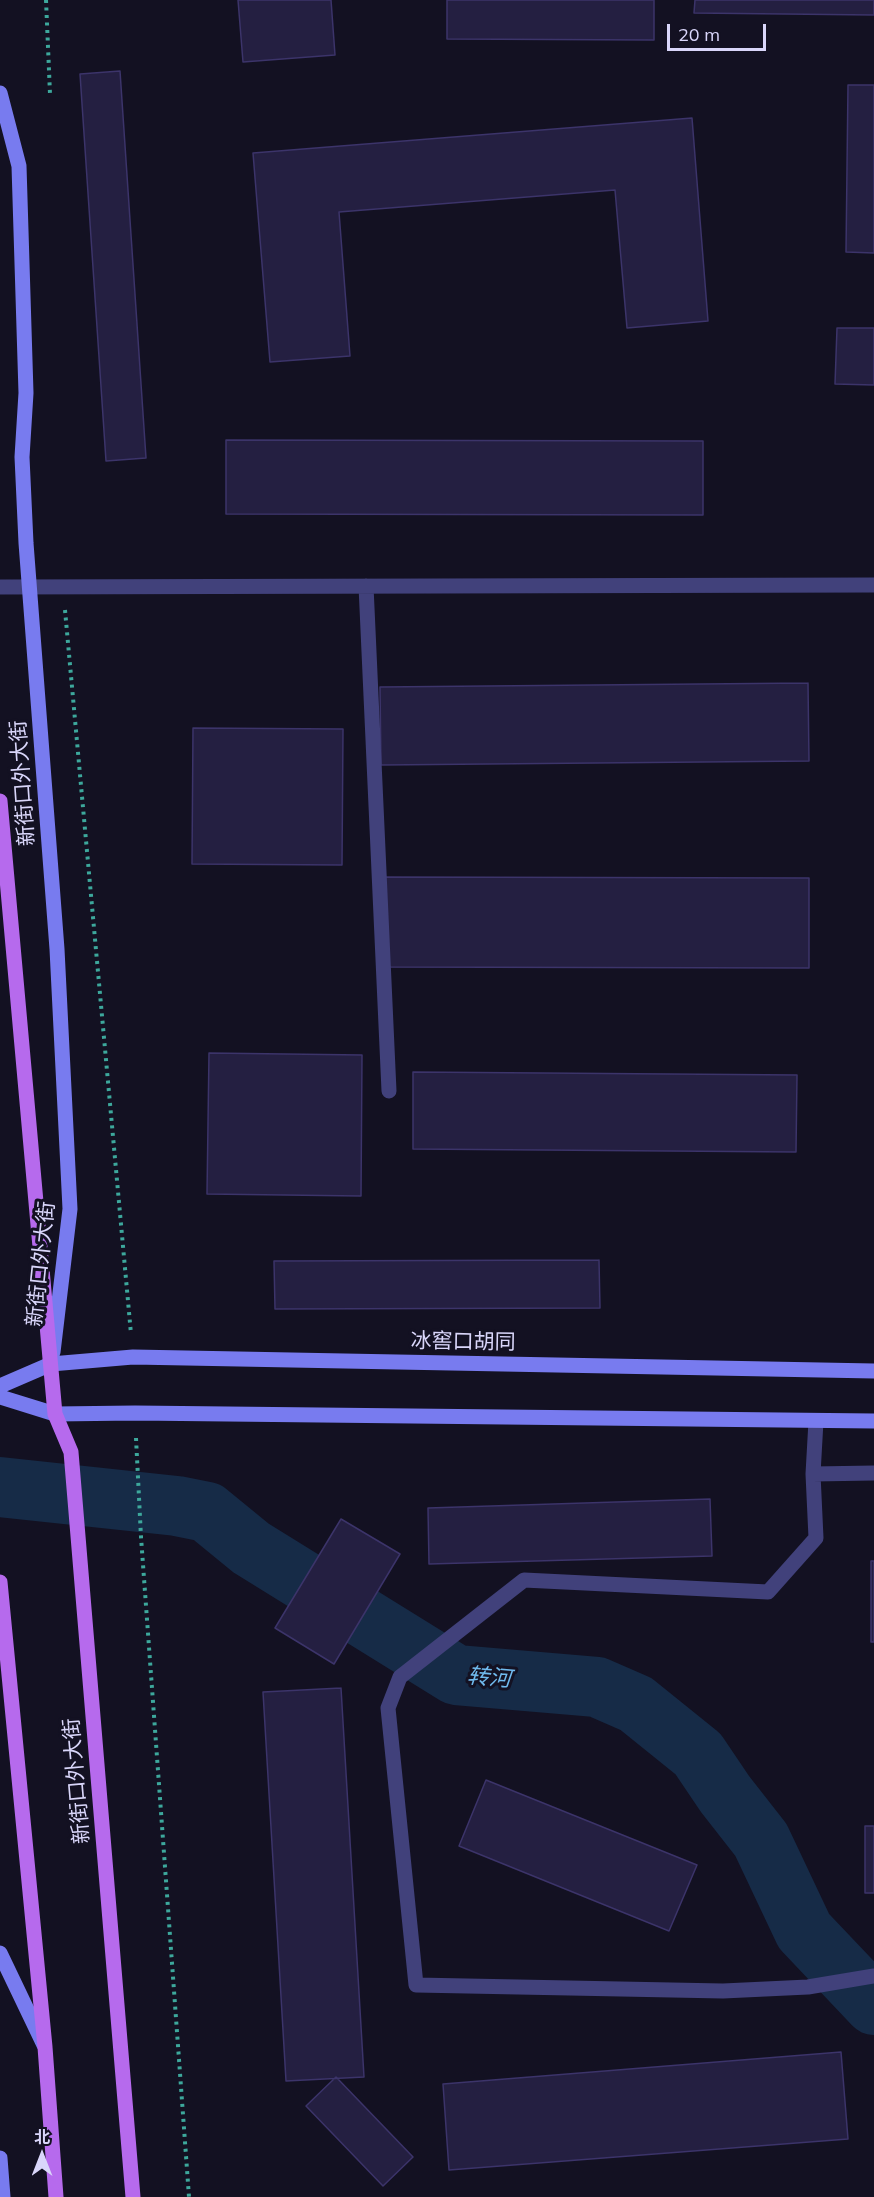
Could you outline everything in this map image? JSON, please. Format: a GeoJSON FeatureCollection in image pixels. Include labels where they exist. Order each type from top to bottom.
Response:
{"type":"FeatureCollection","features":[{"type":"Feature","properties":{"kind":"main road","name":"新街口外大街"},"geometry":{"type":"LineString","coordinates":[[0,801],[55,1414],[71,1452],[134,2197]]}},
{"type":"Feature","properties":{"kind":"main road"},"geometry":{"type":"LineString","coordinates":[[0,1581],[45,2047],[56,2197]]}},
{"type":"Feature","properties":{"kind":"street","name":"新街口外大街"},"geometry":{"type":"LineString","coordinates":[[0,93],[19,166],[26,393],[22,457],[29,588],[57,949],[70,1209],[51,1364]]}},
{"type":"Feature","properties":{"kind":"street"},"geometry":{"type":"LineString","coordinates":[[0,587],[874,585]]}},
{"type":"Feature","properties":{"kind":"street"},"geometry":{"type":"LineString","coordinates":[[366,586],[389,1091]]}},
{"type":"Feature","properties":{"kind":"street","name":"冰窖口胡同"},"geometry":{"type":"LineString","coordinates":[[0,1386],[51,1364],[133,1357],[874,1371]]}},
{"type":"Feature","properties":{"kind":"street"},"geometry":{"type":"LineString","coordinates":[[0,1397],[55,1414],[874,1421]]}},
{"type":"Feature","properties":{"kind":"street"},"geometry":{"type":"LineString","coordinates":[[816,1421],[813,1474],[816,1538],[768,1592],[524,1580],[400,1677],[388,1708],[416,1985],[723,1992],[808,1987],[874,1976]]}},
{"type":"Feature","properties":{"kind":"street"},"geometry":{"type":"LineString","coordinates":[[813,1474],[874,1473]]}},
{"type":"Feature","properties":{"kind":"street"},"geometry":{"type":"LineString","coordinates":[[0,1953],[45,2047]]}},
{"type":"Feature","properties":{"kind":"street"},"geometry":{"type":"LineString","coordinates":[[0,2158],[3,2197]]}},
{"type":"Feature","properties":{"kind":"path"},"geometry":{"type":"LineString","coordinates":[[46,0],[50,94]]}},
{"type":"Feature","properties":{"kind":"path"},"geometry":{"type":"LineString","coordinates":[[63,588],[133,1357]]}},
{"type":"Feature","properties":{"kind":"path"},"geometry":{"type":"LineString","coordinates":[[135,1413],[141,1537],[189,2197]]}},
{"type":"Feature","properties":{"kind":"building"},"geometry":{"type":"Polygon","coordinates":[[[238,0],[331,0],[335,55],[243,62],[238,0]]]}},
{"type":"Feature","properties":{"kind":"building"},"geometry":{"type":"Polygon","coordinates":[[[447,0],[654,0],[654,40],[447,39],[447,0]]]}},
{"type":"Feature","properties":{"kind":"building"},"geometry":{"type":"Polygon","coordinates":[[[695,0],[874,0],[874,15],[694,13],[695,0]]]}},
{"type":"Feature","properties":{"kind":"building"},"geometry":{"type":"Polygon","coordinates":[[[120,71],[146,458],[106,461],[80,74],[120,71]]]}},
{"type":"Feature","properties":{"kind":"building"},"geometry":{"type":"Polygon","coordinates":[[[848,85],[874,85],[874,253],[846,252],[848,85]]]}},
{"type":"Feature","properties":{"kind":"building"},"geometry":{"type":"Polygon","coordinates":[[[692,118],[708,321],[627,328],[615,190],[339,212],[350,356],[270,362],[253,153],[692,118]]]}},
{"type":"Feature","properties":{"kind":"building"},"geometry":{"type":"Polygon","coordinates":[[[837,328],[874,328],[874,385],[835,384],[837,328]]]}},
{"type":"Feature","properties":{"kind":"building"},"geometry":{"type":"Polygon","coordinates":[[[226,440],[703,441],[703,515],[226,514],[226,440]]]}},
{"type":"Feature","properties":{"kind":"building"},"geometry":{"type":"Polygon","coordinates":[[[808,683],[809,761],[381,765],[380,687],[808,683]]]}},
{"type":"Feature","properties":{"kind":"building"},"geometry":{"type":"Polygon","coordinates":[[[193,728],[343,729],[342,865],[192,864],[193,728]]]}},
{"type":"Feature","properties":{"kind":"building"},"geometry":{"type":"Polygon","coordinates":[[[384,877],[809,878],[809,968],[384,967],[384,877]]]}},
{"type":"Feature","properties":{"kind":"building"},"geometry":{"type":"Polygon","coordinates":[[[209,1053],[362,1055],[361,1196],[207,1194],[209,1053]]]}},
{"type":"Feature","properties":{"kind":"building"},"geometry":{"type":"Polygon","coordinates":[[[413,1072],[797,1075],[796,1152],[413,1149],[413,1072]]]}},
{"type":"Feature","properties":{"kind":"building"},"geometry":{"type":"Polygon","coordinates":[[[599,1260],[600,1308],[275,1309],[274,1261],[599,1260]]]}},
{"type":"Feature","properties":{"kind":"building"},"geometry":{"type":"Polygon","coordinates":[[[710,1499],[712,1556],[429,1564],[428,1508],[710,1499]]]}},
{"type":"Feature","properties":{"kind":"building"},"geometry":{"type":"Polygon","coordinates":[[[341,1519],[400,1554],[334,1664],[275,1628],[341,1519]]]}},
{"type":"Feature","properties":{"kind":"building"},"geometry":{"type":"Polygon","coordinates":[[[871,1561],[874,1561],[874,1642],[871,1642],[871,1561]]]}},
{"type":"Feature","properties":{"kind":"building"},"geometry":{"type":"Polygon","coordinates":[[[341,1688],[364,2077],[286,2081],[263,1692],[341,1688]]]}},
{"type":"Feature","properties":{"kind":"building"},"geometry":{"type":"Polygon","coordinates":[[[486,1780],[697,1865],[669,1931],[459,1846],[486,1780]]]}},
{"type":"Feature","properties":{"kind":"building"},"geometry":{"type":"Polygon","coordinates":[[[865,1826],[874,1826],[874,1893],[865,1893],[865,1826]]]}},
{"type":"Feature","properties":{"kind":"building"},"geometry":{"type":"Polygon","coordinates":[[[841,2052],[848,2139],[449,2170],[443,2084],[841,2052]]]}},
{"type":"Feature","properties":{"kind":"building"},"geometry":{"type":"Polygon","coordinates":[[[336,2077],[413,2157],[383,2186],[306,2106],[336,2077]]]}},
{"type":"Feature","properties":{"kind":"waterway","name":"转河"},"geometry":{"type":"LineString","coordinates":[[0,1487],[177,1506],[207,1512],[251,1548],[456,1675],[597,1687],[636,1704],[698,1754],[725,1794],[761,1840],[804,1931],[874,2005]]}}]}
